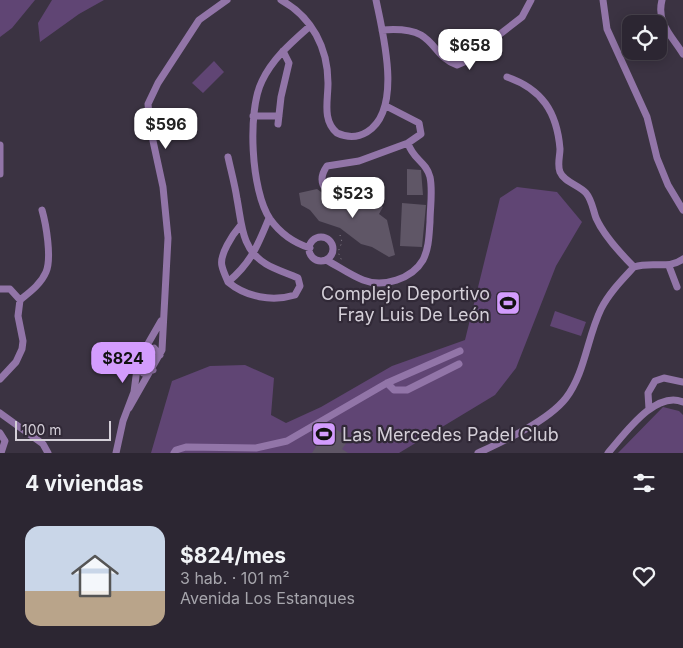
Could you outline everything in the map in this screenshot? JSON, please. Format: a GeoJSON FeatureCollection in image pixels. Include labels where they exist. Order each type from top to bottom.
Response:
{"type":"FeatureCollection","features":[{"type":"Feature","properties":{"kind":"street"},"geometry":{"type":"LineString","coordinates":[[129,408],[153,370],[162,350],[168,238],[163,187],[150,127],[148,104],[158,83],[199,20],[227,0]]}},
{"type":"Feature","properties":{"kind":"street"},"geometry":{"type":"LineString","coordinates":[[281,0],[290,5],[310,26],[324,49],[328,81],[326,110],[328,119],[333,130],[345,136],[353,137],[366,132],[378,122],[386,106],[387,74],[382,30],[376,0]]}},
{"type":"Feature","properties":{"kind":"street"},"geometry":{"type":"LineString","coordinates":[[382,30],[392,29],[420,35],[441,57],[457,64],[464,62],[522,17],[532,0]]}},
{"type":"Feature","properties":{"kind":"street"},"geometry":{"type":"LineString","coordinates":[[603,0],[606,29],[647,116],[657,158],[668,185],[683,210]]}},
{"type":"Feature","properties":{"kind":"street"},"geometry":{"type":"LineString","coordinates":[[662,0],[659,13],[665,28],[683,54]]}},
{"type":"Feature","properties":{"kind":"street"},"geometry":{"type":"LineString","coordinates":[[310,26],[283,51],[262,81],[256,96],[253,116],[253,140],[257,174],[269,218],[280,231],[297,244],[310,248],[316,259],[326,260],[363,280],[381,283],[397,280],[416,269],[423,259],[429,240],[432,185],[426,167],[411,153],[408,143]]}},
{"type":"Feature","properties":{"kind":"street"},"geometry":{"type":"LineString","coordinates":[[253,116],[279,120],[281,96],[289,63],[283,51]]}},
{"type":"Feature","properties":{"kind":"street"},"geometry":{"type":"LineString","coordinates":[[507,77],[524,82],[543,99],[556,127],[560,150],[560,172],[587,194],[604,230],[634,267]]}},
{"type":"Feature","properties":{"kind":"street"},"geometry":{"type":"LineString","coordinates":[[338,198],[329,194],[323,187],[323,172],[327,166],[358,161],[408,143],[421,134],[419,124],[386,106]]}},
{"type":"Feature","properties":{"kind":"street"},"geometry":{"type":"LineString","coordinates":[[0,145],[0,171]]}},
{"type":"Feature","properties":{"kind":"street"},"geometry":{"type":"LineString","coordinates":[[228,157],[238,200],[240,226],[246,243],[264,264],[298,278],[300,286],[295,295],[282,299],[258,296],[238,290],[228,282],[221,265],[222,258],[234,233],[240,226]]}},
{"type":"Feature","properties":{"kind":"street"},"geometry":{"type":"LineString","coordinates":[[0,379],[16,362],[22,349],[23,341],[18,316],[20,300],[38,286],[47,270],[47,227],[42,210]]}},
{"type":"Feature","properties":{"kind":"street"},"geometry":{"type":"LineString","coordinates":[[228,282],[250,261],[269,218]]}},
{"type":"Feature","properties":{"kind":"street"},"geometry":{"type":"LineString","coordinates":[[310,248],[316,238],[328,239],[333,249],[331,256],[326,260]]}},
{"type":"Feature","properties":{"kind":"street"},"geometry":{"type":"LineString","coordinates":[[478,453],[532,424],[558,407],[565,399],[579,374],[601,309],[613,290],[634,267],[648,263],[669,266],[683,258]]}},
{"type":"Feature","properties":{"kind":"street"},"geometry":{"type":"LineString","coordinates":[[669,266],[677,287]]}},
{"type":"Feature","properties":{"kind":"street"},"geometry":{"type":"LineString","coordinates":[[0,288],[10,289],[20,300]]}},
{"type":"Feature","properties":{"kind":"street"},"geometry":{"type":"LineString","coordinates":[[116,453],[123,421],[134,392],[136,366],[163,316]]}},
{"type":"Feature","properties":{"kind":"street"},"geometry":{"type":"LineString","coordinates":[[141,354],[154,348],[160,356]]}},
{"type":"Feature","properties":{"kind":"street"},"geometry":{"type":"LineString","coordinates":[[174,453],[178,449],[186,447],[256,448],[287,441],[387,383],[460,351]]}},
{"type":"Feature","properties":{"kind":"street"},"geometry":{"type":"LineString","coordinates":[[387,383],[394,390],[407,390],[458,364]]}},
{"type":"Feature","properties":{"kind":"street"},"geometry":{"type":"LineString","coordinates":[[136,366],[143,373],[153,370]]}},
{"type":"Feature","properties":{"kind":"street"},"geometry":{"type":"LineString","coordinates":[[648,409],[648,393],[656,380],[664,378],[683,382]]}},
{"type":"Feature","properties":{"kind":"street"},"geometry":{"type":"LineString","coordinates":[[608,453],[648,409],[672,399],[683,402]]}},
{"type":"Feature","properties":{"kind":"street"},"geometry":{"type":"LineString","coordinates":[[0,413],[42,444],[48,453]]}},
{"type":"Feature","properties":{"kind":"street"},"geometry":{"type":"LineString","coordinates":[[0,434],[6,441],[1,453]]}},
{"type":"Feature","properties":{"kind":"street"},"geometry":{"type":"LineString","coordinates":[[186,447],[205,453]]}},
{"type":"Feature","properties":{"kind":"path"},"geometry":{"type":"LineString","coordinates":[[340,235],[342,242],[338,252],[346,271]]}},
{"type":"Feature","properties":{"kind":"shaded area"},"geometry":{"type":"Polygon","coordinates":[[[0,0],[35,0],[12,28],[0,37],[0,0]]]}},
{"type":"Feature","properties":{"kind":"shaded area"},"geometry":{"type":"Polygon","coordinates":[[[52,0],[104,0],[79,14],[40,42],[38,23],[52,0]]]}},
{"type":"Feature","properties":{"kind":"shaded area"},"geometry":{"type":"Polygon","coordinates":[[[214,61],[224,72],[203,93],[192,83],[214,61]]]}},
{"type":"Feature","properties":{"kind":"shaded area","name":"Complejo Deportivo Fray Luis De León"},"geometry":{"type":"Polygon","coordinates":[[[517,187],[557,192],[582,222],[556,266],[516,368],[495,395],[399,453],[151,453],[172,381],[210,366],[245,365],[274,378],[271,415],[286,423],[321,407],[392,366],[465,340],[500,198],[517,187]]]}},
{"type":"Feature","properties":{"kind":"shaded area"},"geometry":{"type":"Polygon","coordinates":[[[555,311],[586,322],[581,336],[550,326],[555,311]]]}},
{"type":"Feature","properties":{"kind":"shaded area"},"geometry":{"type":"Polygon","coordinates":[[[663,407],[679,411],[683,415],[683,453],[618,453],[663,407]]]}},
{"type":"Feature","properties":{"kind":"building"},"geometry":{"type":"Polygon","coordinates":[[[407,169],[421,170],[423,195],[407,195],[407,169]]]}},
{"type":"Feature","properties":{"kind":"building"},"geometry":{"type":"Polygon","coordinates":[[[317,189],[336,203],[353,198],[357,191],[383,207],[379,214],[387,220],[395,255],[389,257],[372,247],[361,244],[340,228],[319,221],[310,210],[301,205],[299,193],[317,189]]]}},
{"type":"Feature","properties":{"kind":"building"},"geometry":{"type":"Polygon","coordinates":[[[402,203],[426,205],[422,247],[400,246],[402,203]]]}},
{"type":"Feature","properties":{"kind":"building"},"geometry":{"type":"Polygon","coordinates":[[[329,425],[350,438],[342,449],[348,453],[312,453],[329,425]]]}},
{"type":"Feature","properties":{"kind":"place","name":"Complejo Deportivo Fray Luis De León"},"geometry":{"type":"Point","coordinates":[508,303]}},
{"type":"Feature","properties":{"kind":"place","name":"Las Mercedes Padel Club"},"geometry":{"type":"Point","coordinates":[324,434]}}]}
